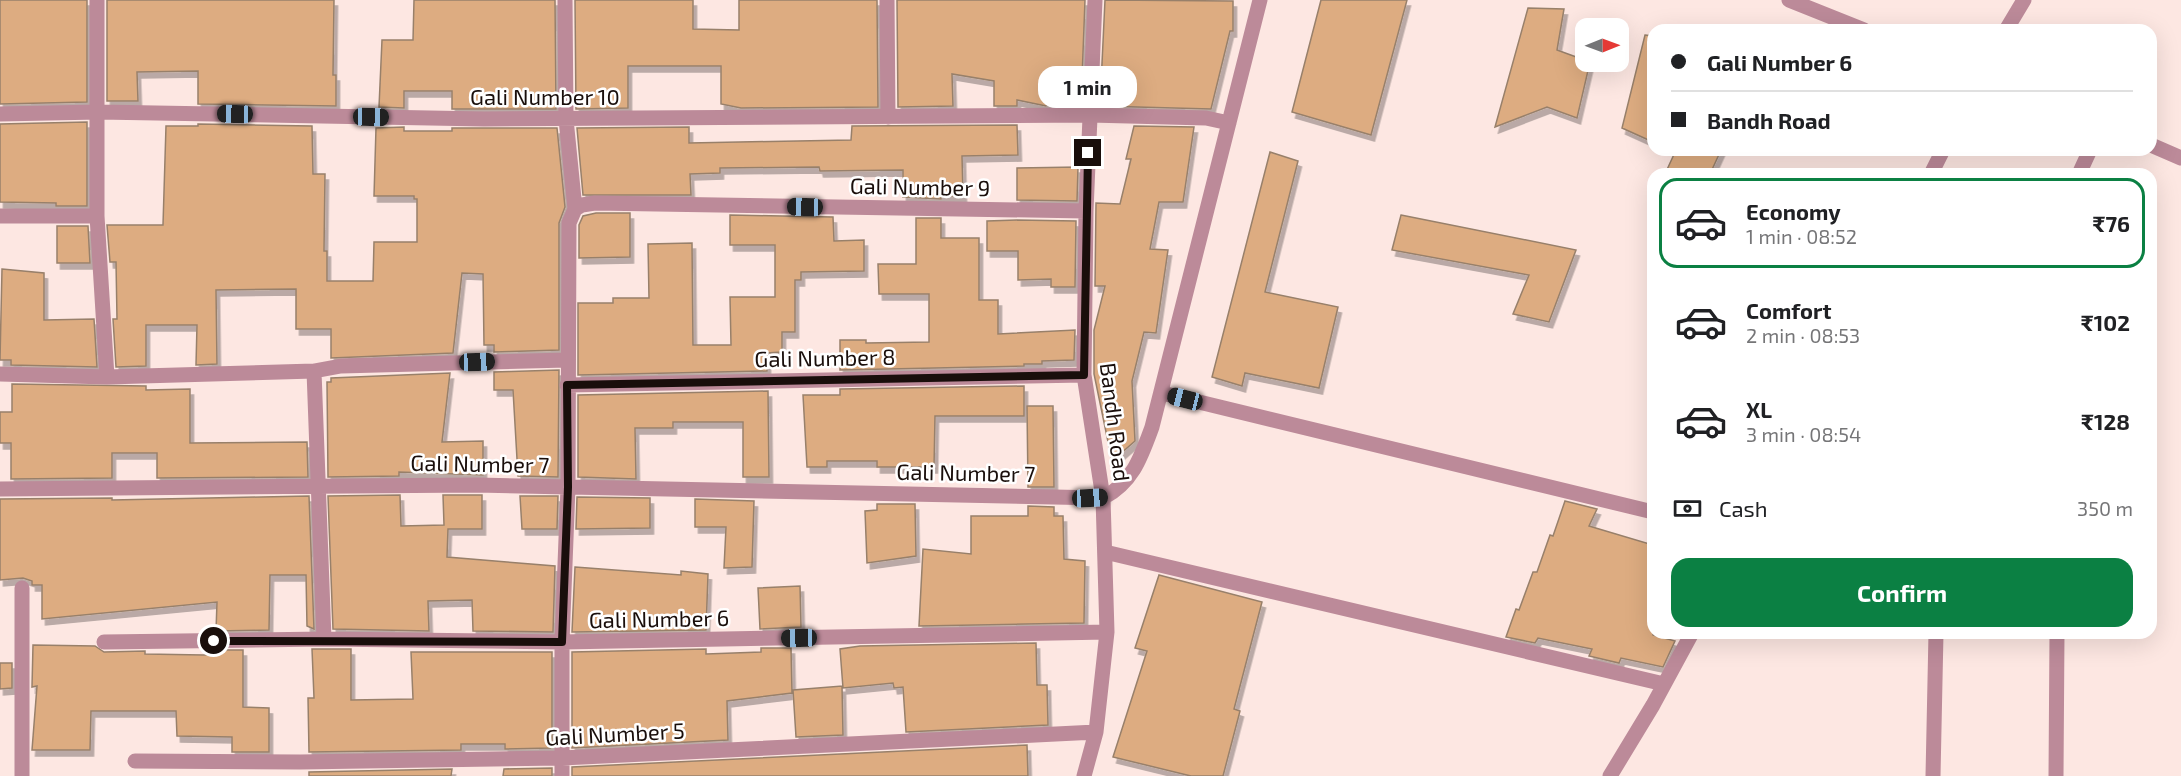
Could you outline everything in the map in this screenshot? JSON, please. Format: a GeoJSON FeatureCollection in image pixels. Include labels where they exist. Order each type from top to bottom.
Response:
{"type":"FeatureCollection","features":[{"type":"Feature","properties":{"kind":"street"},"geometry":{"type":"LineString","coordinates":[[97,0],[99,112],[97,216],[107,377]]}},
{"type":"Feature","properties":{"kind":"street"},"geometry":{"type":"LineString","coordinates":[[562,776],[562,642],[568,487],[568,223],[575,209],[566,119],[565,0]]}},
{"type":"Feature","properties":{"kind":"street"},"geometry":{"type":"LineString","coordinates":[[887,0],[888,117]]}},
{"type":"Feature","properties":{"kind":"street","name":"Bandh Road"},"geometry":{"type":"LineString","coordinates":[[1084,776],[1096,732],[1107,632],[1103,498],[1084,375],[1086,211],[1095,0]]}},
{"type":"Feature","properties":{"kind":"street"},"geometry":{"type":"LineString","coordinates":[[1103,498],[1116,491],[1131,476],[1152,427],[1260,0]]}},
{"type":"Feature","properties":{"kind":"street"},"geometry":{"type":"LineString","coordinates":[[1789,0],[1849,24]]}},
{"type":"Feature","properties":{"kind":"street"},"geometry":{"type":"LineString","coordinates":[[2010,24],[2024,0]]}},
{"type":"Feature","properties":{"kind":"street","name":"Gali Number 10"},"geometry":{"type":"LineString","coordinates":[[0,114],[99,112],[566,119],[1090,115],[1206,118],[1229,123]]}},
{"type":"Feature","properties":{"kind":"street"},"geometry":{"type":"LineString","coordinates":[[2157,148],[2181,158]]}},
{"type":"Feature","properties":{"kind":"street","name":"Gali Number 9"},"geometry":{"type":"LineString","coordinates":[[575,209],[582,205],[595,203],[1086,211]]}},
{"type":"Feature","properties":{"kind":"street"},"geometry":{"type":"LineString","coordinates":[[0,216],[97,216]]}},
{"type":"Feature","properties":{"kind":"street"},"geometry":{"type":"LineString","coordinates":[[0,374],[107,377],[314,371],[341,366],[567,360]]}},
{"type":"Feature","properties":{"kind":"street"},"geometry":{"type":"LineString","coordinates":[[314,371],[324,639]]}},
{"type":"Feature","properties":{"kind":"street","name":"Gali Number 8"},"geometry":{"type":"LineString","coordinates":[[567,385],[1084,375]]}},
{"type":"Feature","properties":{"kind":"street"},"geometry":{"type":"LineString","coordinates":[[1162,393],[1647,511]]}},
{"type":"Feature","properties":{"kind":"street","name":"Gali Number 7"},"geometry":{"type":"LineString","coordinates":[[0,489],[318,484],[1103,498]]}},
{"type":"Feature","properties":{"kind":"street"},"geometry":{"type":"LineString","coordinates":[[1105,552],[1664,684]]}},
{"type":"Feature","properties":{"kind":"street"},"geometry":{"type":"LineString","coordinates":[[22,588],[22,776]]}},
{"type":"Feature","properties":{"kind":"street","name":"Gali Number 6"},"geometry":{"type":"LineString","coordinates":[[104,642],[324,639],[562,642],[1107,632]]}},
{"type":"Feature","properties":{"kind":"street"},"geometry":{"type":"LineString","coordinates":[[1610,776],[1689,639]]}},
{"type":"Feature","properties":{"kind":"street"},"geometry":{"type":"LineString","coordinates":[[1933,776],[1936,639]]}},
{"type":"Feature","properties":{"kind":"street"},"geometry":{"type":"LineString","coordinates":[[2056,776],[2057,639]]}},
{"type":"Feature","properties":{"kind":"street","name":"Gali Number 5"},"geometry":{"type":"LineString","coordinates":[[135,761],[300,762],[562,758],[1096,732]]}},
{"type":"Feature","properties":{"kind":"building"},"geometry":{"type":"Polygon","coordinates":[[[0,0],[87,0],[87,102],[0,104],[0,0]]]}},
{"type":"Feature","properties":{"kind":"building"},"geometry":{"type":"Polygon","coordinates":[[[107,0],[334,0],[333,75],[336,75],[336,106],[198,104],[198,71],[137,72],[138,101],[107,101],[107,0]]]}},
{"type":"Feature","properties":{"kind":"building"},"geometry":{"type":"Polygon","coordinates":[[[414,0],[555,0],[556,109],[452,109],[452,91],[404,91],[404,108],[379,107],[382,40],[413,40],[414,0]]]}},
{"type":"Feature","properties":{"kind":"building"},"geometry":{"type":"Polygon","coordinates":[[[575,0],[693,0],[693,29],[739,30],[739,0],[877,0],[878,107],[741,108],[721,104],[721,66],[628,66],[628,108],[576,109],[575,0]]]}},
{"type":"Feature","properties":{"kind":"building"},"geometry":{"type":"Polygon","coordinates":[[[897,0],[1085,0],[1081,105],[1049,103],[1046,106],[1017,100],[1017,106],[994,106],[994,81],[952,74],[953,106],[898,107],[897,0]]]}},
{"type":"Feature","properties":{"kind":"building"},"geometry":{"type":"Polygon","coordinates":[[[1105,0],[1233,1],[1233,31],[1230,31],[1211,109],[1100,106],[1105,0]]]}},
{"type":"Feature","properties":{"kind":"building"},"geometry":{"type":"Polygon","coordinates":[[[1321,0],[1407,0],[1371,135],[1292,112],[1321,0]]]}},
{"type":"Feature","properties":{"kind":"building"},"geometry":{"type":"Polygon","coordinates":[[[1528,8],[1564,9],[1557,50],[1575,57],[1575,72],[1588,72],[1577,118],[1547,107],[1495,127],[1528,8]]]}},
{"type":"Feature","properties":{"kind":"building"},"geometry":{"type":"Polygon","coordinates":[[[1645,35],[1647,35],[1647,139],[1622,128],[1645,35]]]}},
{"type":"Feature","properties":{"kind":"building"},"geometry":{"type":"Polygon","coordinates":[[[87,122],[87,206],[0,202],[0,124],[87,122]]]}},
{"type":"Feature","properties":{"kind":"building"},"geometry":{"type":"Polygon","coordinates":[[[198,124],[312,126],[313,174],[325,174],[324,251],[327,251],[327,281],[373,281],[374,242],[417,242],[417,199],[414,199],[414,196],[374,196],[376,128],[404,127],[404,131],[452,131],[452,128],[557,128],[565,207],[559,223],[559,350],[494,352],[494,345],[484,345],[483,274],[462,273],[453,353],[331,358],[331,329],[296,329],[296,289],[216,290],[217,364],[196,365],[197,325],[146,325],[146,366],[116,367],[113,319],[117,319],[116,262],[110,262],[107,225],[163,225],[166,126],[198,126],[198,124]]]}},
{"type":"Feature","properties":{"kind":"building"},"geometry":{"type":"Polygon","coordinates":[[[1017,125],[1018,155],[962,156],[963,196],[941,196],[941,199],[903,197],[903,170],[820,171],[819,167],[720,168],[720,173],[690,174],[691,195],[583,195],[577,128],[689,127],[689,143],[851,140],[852,126],[1017,125]]]}},
{"type":"Feature","properties":{"kind":"building"},"geometry":{"type":"Polygon","coordinates":[[[1134,126],[1194,127],[1183,202],[1159,202],[1150,249],[1168,250],[1156,333],[1144,332],[1132,381],[1135,441],[1112,461],[1094,374],[1094,330],[1105,286],[1095,286],[1096,203],[1120,204],[1131,159],[1126,159],[1134,126]]]}},
{"type":"Feature","properties":{"kind":"building"},"geometry":{"type":"Polygon","coordinates":[[[1270,152],[1298,161],[1265,292],[1338,307],[1319,388],[1245,373],[1242,386],[1212,377],[1270,152]]]}},
{"type":"Feature","properties":{"kind":"building"},"geometry":{"type":"Polygon","coordinates":[[[1673,156],[1718,156],[1713,168],[1668,168],[1673,156]]]}},
{"type":"Feature","properties":{"kind":"building"},"geometry":{"type":"Polygon","coordinates":[[[1078,167],[1077,201],[1017,200],[1017,168],[1078,167]]]}},
{"type":"Feature","properties":{"kind":"building"},"geometry":{"type":"Polygon","coordinates":[[[596,213],[630,213],[630,257],[579,258],[579,225],[583,216],[596,213]]]}},
{"type":"Feature","properties":{"kind":"building"},"geometry":{"type":"Polygon","coordinates":[[[730,215],[833,217],[834,241],[864,240],[864,271],[801,272],[801,280],[795,280],[795,332],[782,332],[782,352],[767,353],[767,371],[578,375],[578,303],[613,303],[613,298],[649,298],[648,244],[692,243],[693,345],[731,345],[730,297],[775,297],[775,245],[730,245],[730,215]]]}},
{"type":"Feature","properties":{"kind":"building"},"geometry":{"type":"Polygon","coordinates":[[[1401,215],[1576,250],[1549,322],[1513,314],[1529,275],[1392,250],[1401,215]]]}},
{"type":"Feature","properties":{"kind":"building"},"geometry":{"type":"Polygon","coordinates":[[[916,218],[941,218],[941,238],[979,238],[979,300],[998,300],[998,334],[1075,330],[1074,360],[1042,361],[1042,364],[1024,364],[1024,366],[840,370],[840,340],[866,340],[866,343],[929,342],[929,294],[879,294],[878,264],[916,264],[916,218]]]}},
{"type":"Feature","properties":{"kind":"building"},"geometry":{"type":"Polygon","coordinates":[[[987,221],[1076,221],[1075,287],[1051,287],[1051,279],[1018,280],[1018,251],[987,251],[987,221]]]}},
{"type":"Feature","properties":{"kind":"building"},"geometry":{"type":"Polygon","coordinates":[[[57,226],[88,226],[90,263],[57,263],[57,226]]]}},
{"type":"Feature","properties":{"kind":"building"},"geometry":{"type":"Polygon","coordinates":[[[2,269],[44,273],[44,320],[94,319],[97,367],[11,365],[11,360],[0,360],[2,269]]]}},
{"type":"Feature","properties":{"kind":"building"},"geometry":{"type":"Polygon","coordinates":[[[559,370],[558,477],[518,476],[513,390],[494,390],[494,372],[559,370]]]}},
{"type":"Feature","properties":{"kind":"building"},"geometry":{"type":"Polygon","coordinates":[[[450,373],[442,442],[483,441],[483,475],[399,472],[399,476],[328,477],[327,382],[331,382],[331,378],[450,373]]]}},
{"type":"Feature","properties":{"kind":"building"},"geometry":{"type":"Polygon","coordinates":[[[12,384],[146,386],[146,390],[190,389],[190,443],[307,442],[308,477],[157,478],[157,453],[112,453],[112,478],[11,479],[11,443],[0,443],[0,412],[12,412],[12,384]]]}},
{"type":"Feature","properties":{"kind":"building"},"geometry":{"type":"Polygon","coordinates":[[[1024,386],[1024,416],[935,416],[934,467],[877,467],[877,461],[827,461],[827,467],[807,467],[803,395],[840,395],[840,389],[1024,386]]]}},
{"type":"Feature","properties":{"kind":"building"},"geometry":{"type":"Polygon","coordinates":[[[768,391],[769,477],[743,477],[743,422],[673,422],[673,428],[635,428],[636,479],[578,477],[578,395],[768,391]]]}},
{"type":"Feature","properties":{"kind":"building"},"geometry":{"type":"Polygon","coordinates":[[[1027,406],[1053,406],[1054,487],[1028,487],[1027,406]]]}},
{"type":"Feature","properties":{"kind":"building"},"geometry":{"type":"Polygon","coordinates":[[[400,495],[401,526],[444,525],[443,495],[482,495],[482,529],[448,529],[447,557],[555,566],[553,632],[473,631],[472,600],[428,601],[429,631],[333,629],[328,496],[400,495]]]}},
{"type":"Feature","properties":{"kind":"building"},"geometry":{"type":"Polygon","coordinates":[[[309,496],[314,629],[307,626],[306,575],[270,575],[269,630],[216,631],[217,602],[42,619],[42,585],[32,585],[32,581],[23,578],[0,580],[0,499],[112,498],[112,500],[309,496]]]}},
{"type":"Feature","properties":{"kind":"building"},"geometry":{"type":"Polygon","coordinates":[[[520,496],[558,496],[557,529],[522,529],[520,496]]]}},
{"type":"Feature","properties":{"kind":"building"},"geometry":{"type":"Polygon","coordinates":[[[577,497],[650,498],[650,528],[576,529],[577,497]]]}},
{"type":"Feature","properties":{"kind":"building"},"geometry":{"type":"Polygon","coordinates":[[[695,499],[754,501],[752,567],[724,568],[726,527],[695,527],[695,499]]]}},
{"type":"Feature","properties":{"kind":"building"},"geometry":{"type":"Polygon","coordinates":[[[1565,501],[1597,509],[1589,526],[1647,543],[1647,639],[1675,641],[1663,667],[1621,658],[1619,663],[1589,656],[1592,649],[1538,638],[1535,643],[1506,637],[1533,572],[1537,572],[1550,535],[1553,536],[1565,501]]]}},
{"type":"Feature","properties":{"kind":"building"},"geometry":{"type":"Polygon","coordinates":[[[877,504],[915,504],[916,556],[867,563],[865,511],[877,510],[877,504]]]}},
{"type":"Feature","properties":{"kind":"building"},"geometry":{"type":"Polygon","coordinates":[[[1028,506],[1054,507],[1054,516],[1063,516],[1064,559],[1085,561],[1084,623],[919,626],[923,549],[971,554],[971,516],[1028,516],[1028,506]]]}},
{"type":"Feature","properties":{"kind":"building"},"geometry":{"type":"Polygon","coordinates":[[[575,567],[681,575],[681,571],[708,574],[706,630],[572,632],[575,567]]]}},
{"type":"Feature","properties":{"kind":"building"},"geometry":{"type":"Polygon","coordinates":[[[1159,575],[1262,602],[1234,709],[1240,711],[1223,776],[1191,776],[1113,757],[1147,651],[1135,648],[1159,575]]]}},
{"type":"Feature","properties":{"kind":"building"},"geometry":{"type":"Polygon","coordinates":[[[800,586],[801,627],[760,629],[758,588],[800,586]]]}},
{"type":"Feature","properties":{"kind":"building"},"geometry":{"type":"Polygon","coordinates":[[[1036,643],[1037,685],[1047,685],[1048,725],[906,732],[903,687],[894,688],[893,683],[843,688],[840,649],[860,646],[1036,643]]]}},
{"type":"Feature","properties":{"kind":"building"},"geometry":{"type":"Polygon","coordinates":[[[33,645],[95,646],[104,652],[145,651],[145,654],[204,655],[216,654],[216,650],[243,650],[243,707],[269,708],[269,752],[232,752],[232,737],[177,736],[176,711],[91,711],[90,750],[32,750],[37,686],[32,687],[33,645]]]}},
{"type":"Feature","properties":{"kind":"building"},"geometry":{"type":"Polygon","coordinates":[[[761,648],[791,648],[792,693],[727,701],[728,740],[572,748],[572,652],[706,649],[706,654],[761,652],[761,648]]]}},
{"type":"Feature","properties":{"kind":"building"},"geometry":{"type":"Polygon","coordinates":[[[312,649],[351,649],[351,700],[413,699],[411,652],[552,652],[552,748],[505,749],[505,744],[461,744],[461,750],[309,752],[308,698],[314,698],[312,649]]]}},
{"type":"Feature","properties":{"kind":"building"},"geometry":{"type":"Polygon","coordinates":[[[0,663],[12,663],[12,688],[0,689],[0,663]]]}},
{"type":"Feature","properties":{"kind":"building"},"geometry":{"type":"Polygon","coordinates":[[[842,686],[843,735],[796,737],[793,690],[842,686]]]}},
{"type":"Feature","properties":{"kind":"building"},"geometry":{"type":"Polygon","coordinates":[[[1027,745],[1028,776],[572,776],[572,767],[1027,745]]]}},
{"type":"Feature","properties":{"kind":"building"},"geometry":{"type":"Polygon","coordinates":[[[552,768],[552,776],[503,776],[504,769],[552,768]]]}},
{"type":"Feature","properties":{"kind":"building"},"geometry":{"type":"Polygon","coordinates":[[[452,769],[451,776],[309,776],[309,772],[452,769]]]}},
{"type":"Feature","properties":{"kind":"route"},"geometry":{"type":"LineString","coordinates":[[214,641],[324,639],[562,642],[568,487],[567,385],[1084,375],[1088,153]]}}]}
